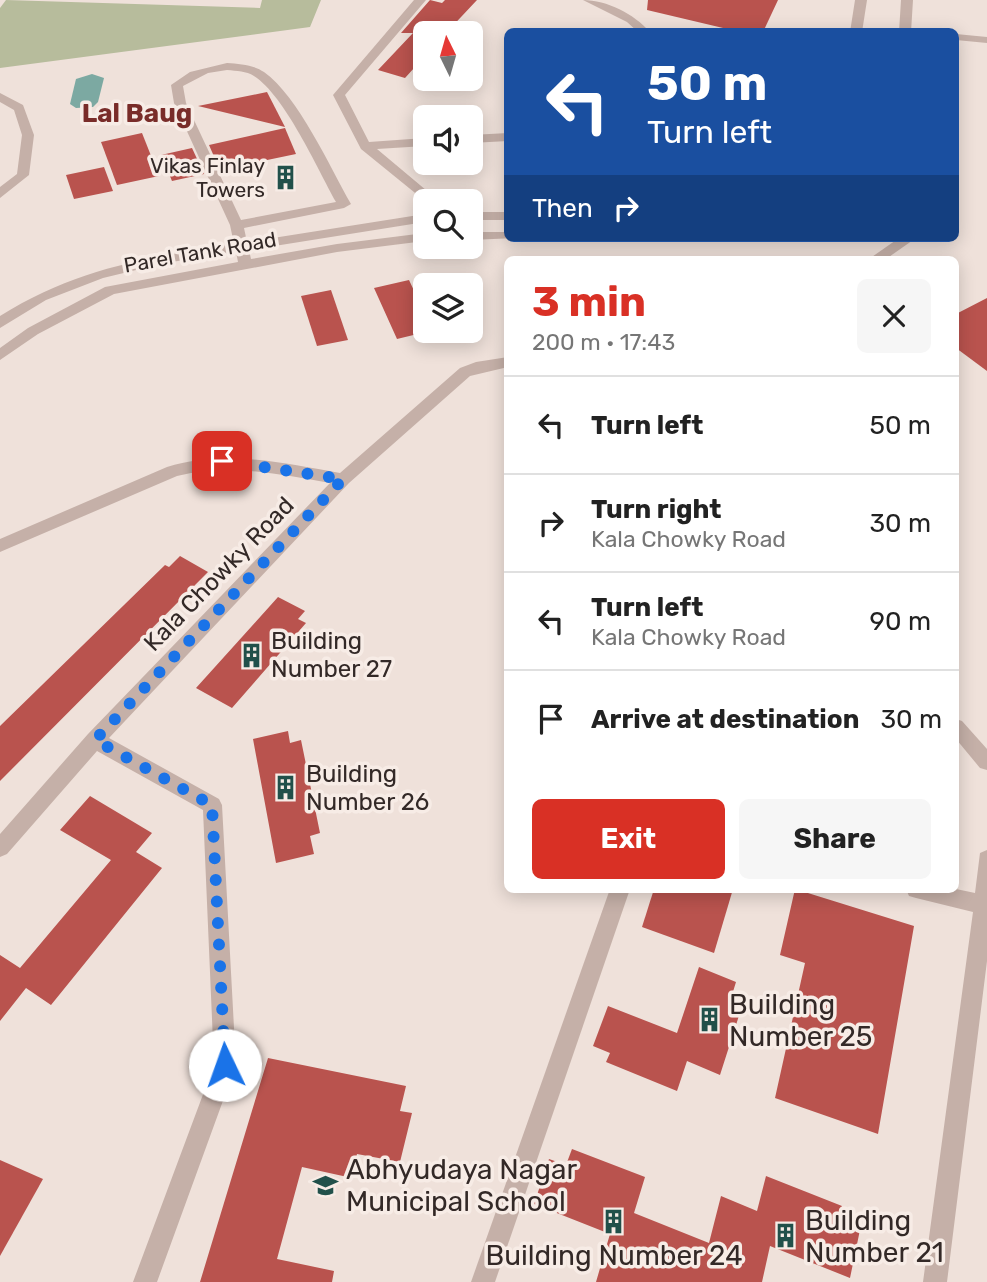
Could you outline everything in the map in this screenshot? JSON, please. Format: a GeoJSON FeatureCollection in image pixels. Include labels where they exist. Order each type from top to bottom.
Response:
{"type":"FeatureCollection","features":[{"type":"Feature","properties":{"kind":"street"},"geometry":{"type":"LineString","coordinates":[[418,189],[365,146],[339,95],[420,0]]}},
{"type":"Feature","properties":{"kind":"street"},"geometry":{"type":"LineString","coordinates":[[589,0],[631,20],[640,28]]}},
{"type":"Feature","properties":{"kind":"street"},"geometry":{"type":"LineString","coordinates":[[856,28],[860,0]]}},
{"type":"Feature","properties":{"kind":"street"},"geometry":{"type":"LineString","coordinates":[[906,0],[907,28]]}},
{"type":"Feature","properties":{"kind":"street"},"geometry":{"type":"LineString","coordinates":[[959,37],[987,40]]}},
{"type":"Feature","properties":{"kind":"street"},"geometry":{"type":"LineString","coordinates":[[237,225],[344,205],[279,96],[258,73],[239,68],[213,69],[188,75],[177,85],[180,103],[237,225],[245,264]]}},
{"type":"Feature","properties":{"kind":"street"},"geometry":{"type":"LineString","coordinates":[[0,97],[19,108],[29,135],[23,175],[0,194]]}},
{"type":"Feature","properties":{"kind":"street"},"geometry":{"type":"LineString","coordinates":[[483,138],[504,137]]}},
{"type":"Feature","properties":{"kind":"street"},"geometry":{"type":"LineString","coordinates":[[365,146],[413,143]]}},
{"type":"Feature","properties":{"kind":"street"},"geometry":{"type":"LineString","coordinates":[[483,216],[504,216]]}},
{"type":"Feature","properties":{"kind":"street"},"geometry":{"type":"LineString","coordinates":[[0,323],[41,297],[99,274],[242,246],[413,220]]}},
{"type":"Feature","properties":{"kind":"street"},"geometry":{"type":"LineString","coordinates":[[483,236],[504,236]]}},
{"type":"Feature","properties":{"kind":"street","name":"Parel Tank Road"},"geometry":{"type":"LineString","coordinates":[[0,355],[33,331],[110,290],[245,264],[413,239]]}},
{"type":"Feature","properties":{"kind":"street"},"geometry":{"type":"LineString","coordinates":[[881,256],[903,242]]}},
{"type":"Feature","properties":{"kind":"street"},"geometry":{"type":"LineString","coordinates":[[343,479],[464,372],[476,367],[504,363]]}},
{"type":"Feature","properties":{"kind":"street","name":"Kala Chowky Road"},"geometry":{"type":"LineString","coordinates":[[0,546],[197,463],[222,461],[343,479]]}},
{"type":"Feature","properties":{"kind":"street","name":"Kala Chowky Road"},"geometry":{"type":"LineString","coordinates":[[0,848],[95,740],[343,479]]}},
{"type":"Feature","properties":{"kind":"street"},"geometry":{"type":"LineString","coordinates":[[959,730],[987,762]]}},
{"type":"Feature","properties":{"kind":"street"},"geometry":{"type":"LineString","coordinates":[[95,740],[212,805],[225,1065],[145,1282]]}},
{"type":"Feature","properties":{"kind":"street"},"geometry":{"type":"LineString","coordinates":[[935,1282],[985,905],[987,859]]}},
{"type":"Feature","properties":{"kind":"street"},"geometry":{"type":"LineString","coordinates":[[483,1282],[619,893]]}},
{"type":"Feature","properties":{"kind":"street"},"geometry":{"type":"LineString","coordinates":[[933,893],[985,905]]}},
{"type":"Feature","properties":{"kind":"green space"},"geometry":{"type":"Polygon","coordinates":[[[6,0],[260,8],[262,0],[321,0],[310,27],[0,68],[0,8],[6,0]]]}},
{"type":"Feature","properties":{"kind":"water"},"geometry":{"type":"Polygon","coordinates":[[[92,74],[104,78],[98,102],[93,107],[76,108],[70,104],[76,79],[92,74]]]}},
{"type":"Feature","properties":{"kind":"building"},"geometry":{"type":"Polygon","coordinates":[[[430,0],[442,3],[445,0],[477,0],[457,21],[413,21],[413,33],[401,33],[430,0]]]}},
{"type":"Feature","properties":{"kind":"building"},"geometry":{"type":"Polygon","coordinates":[[[648,0],[778,0],[765,28],[723,28],[647,10],[648,0]]]}},
{"type":"Feature","properties":{"kind":"building"},"geometry":{"type":"Polygon","coordinates":[[[413,33],[413,69],[405,78],[378,70],[413,33]]]}},
{"type":"Feature","properties":{"kind":"building"},"geometry":{"type":"Polygon","coordinates":[[[267,92],[285,127],[198,106],[267,92]]]}},
{"type":"Feature","properties":{"kind":"building"},"geometry":{"type":"Polygon","coordinates":[[[285,128],[296,154],[220,170],[209,145],[285,128]]]}},
{"type":"Feature","properties":{"kind":"building"},"geometry":{"type":"Polygon","coordinates":[[[142,133],[159,176],[117,185],[101,142],[142,133]]]}},
{"type":"Feature","properties":{"kind":"building"},"geometry":{"type":"Polygon","coordinates":[[[192,148],[204,174],[172,181],[161,155],[192,148]]]}},
{"type":"Feature","properties":{"kind":"building"},"geometry":{"type":"Polygon","coordinates":[[[104,167],[113,191],[74,199],[66,175],[104,167]]]}},
{"type":"Feature","properties":{"kind":"building"},"geometry":{"type":"Polygon","coordinates":[[[409,280],[413,288],[413,335],[397,339],[374,288],[409,280]]]}},
{"type":"Feature","properties":{"kind":"building"},"geometry":{"type":"Polygon","coordinates":[[[331,290],[348,340],[317,346],[301,296],[331,290]]]}},
{"type":"Feature","properties":{"kind":"building"},"geometry":{"type":"Polygon","coordinates":[[[987,298],[987,371],[959,350],[959,312],[987,298]]]}},
{"type":"Feature","properties":{"kind":"building"},"geometry":{"type":"Polygon","coordinates":[[[180,556],[208,572],[0,781],[0,726],[165,565],[169,567],[180,556]]]}},
{"type":"Feature","properties":{"kind":"building","name":"Building Number 27"},"geometry":{"type":"Polygon","coordinates":[[[278,597],[305,611],[298,619],[306,623],[232,708],[196,688],[278,597]]]}},
{"type":"Feature","properties":{"kind":"building","name":"Building Number 26"},"geometry":{"type":"Polygon","coordinates":[[[288,731],[290,743],[301,740],[320,833],[310,836],[314,854],[276,863],[253,739],[288,731]]]}},
{"type":"Feature","properties":{"kind":"building"},"geometry":{"type":"Polygon","coordinates":[[[90,796],[152,833],[136,852],[162,868],[51,1005],[26,988],[0,1021],[0,955],[20,968],[111,860],[60,830],[90,796]]]}},
{"type":"Feature","properties":{"kind":"building"},"geometry":{"type":"Polygon","coordinates":[[[653,893],[732,893],[714,953],[642,927],[653,893]]]}},
{"type":"Feature","properties":{"kind":"building"},"geometry":{"type":"Polygon","coordinates":[[[794,893],[808,893],[914,926],[878,1134],[775,1098],[805,963],[780,955],[794,893]]]}},
{"type":"Feature","properties":{"kind":"building","name":"Building Number 25"},"geometry":{"type":"Polygon","coordinates":[[[699,967],[736,982],[732,995],[744,1000],[720,1075],[687,1061],[677,1091],[606,1062],[610,1053],[593,1046],[608,1006],[677,1033],[699,967]]]}},
{"type":"Feature","properties":{"kind":"building"},"geometry":{"type":"Polygon","coordinates":[[[268,1058],[406,1086],[400,1111],[412,1113],[400,1162],[357,1154],[352,1178],[302,1167],[277,1259],[334,1271],[332,1282],[200,1282],[268,1058]]]}},
{"type":"Feature","properties":{"kind":"building"},"geometry":{"type":"Polygon","coordinates":[[[572,1149],[645,1177],[634,1213],[709,1243],[721,1196],[757,1211],[766,1176],[842,1206],[840,1217],[861,1225],[850,1278],[770,1246],[762,1282],[596,1282],[610,1234],[534,1204],[549,1159],[566,1165],[572,1149]]]}},
{"type":"Feature","properties":{"kind":"building"},"geometry":{"type":"Polygon","coordinates":[[[0,1160],[43,1179],[0,1256],[0,1160]]]}},
{"type":"Feature","properties":{"kind":"place","name":"Vikas Finlay Towers"},"geometry":{"type":"Point","coordinates":[285,177]}},
{"type":"Feature","properties":{"kind":"place","name":"Building Number 27"},"geometry":{"type":"Point","coordinates":[251,655]}},
{"type":"Feature","properties":{"kind":"place","name":"Building Number 26"},"geometry":{"type":"Point","coordinates":[286,788]}},
{"type":"Feature","properties":{"kind":"place","name":"Building Number 25"},"geometry":{"type":"Point","coordinates":[709,1020]}},
{"type":"Feature","properties":{"kind":"place","name":"Abhyudaya Nagar Municipal School"},"geometry":{"type":"Point","coordinates":[326,1185]}},
{"type":"Feature","properties":{"kind":"place","name":"Building Number 24"},"geometry":{"type":"Point","coordinates":[614,1221]}},
{"type":"Feature","properties":{"kind":"place","name":"Building Number 21"},"geometry":{"type":"Point","coordinates":[785,1236]}},
{"type":"Feature","properties":{"kind":"district","name":"Lal Baug"},"geometry":{"type":"Point","coordinates":[137,113]}},
{"type":"Feature","properties":{"kind":"route"},"geometry":{"type":"LineString","coordinates":[[222,461],[343,479],[95,740],[212,805],[225,1065]]}}]}
